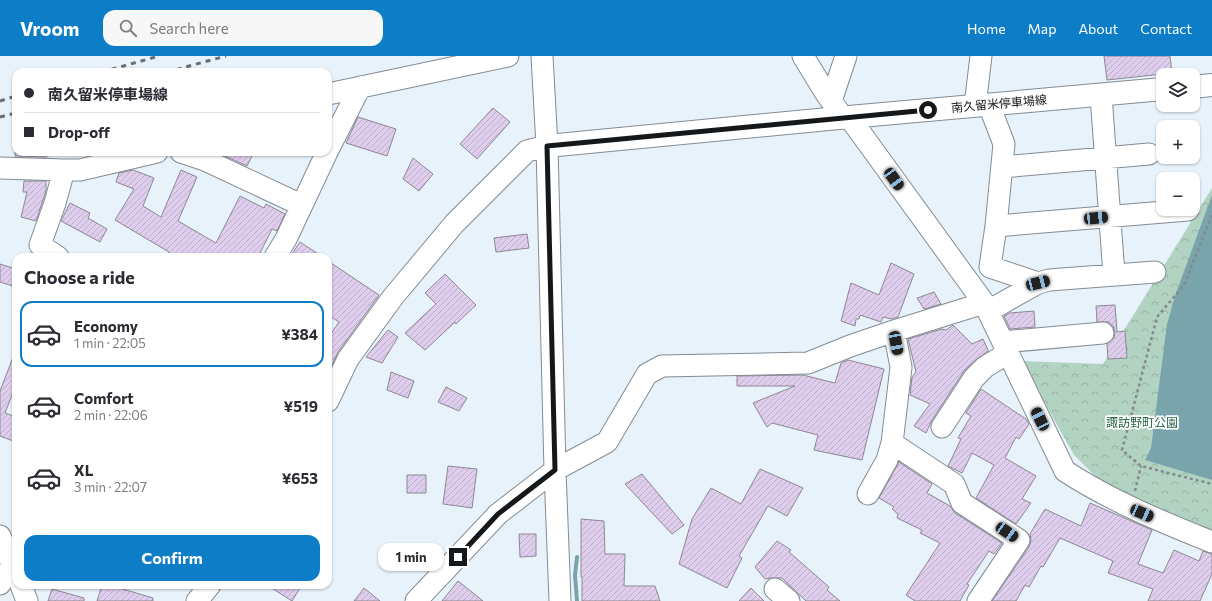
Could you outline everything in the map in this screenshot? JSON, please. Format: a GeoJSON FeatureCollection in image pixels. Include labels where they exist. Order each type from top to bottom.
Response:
{"type":"FeatureCollection","features":[{"type":"Feature","properties":{"kind":"main road"},"geometry":{"type":"LineString","coordinates":[[1200,86],[1212,85]]}},
{"type":"Feature","properties":{"kind":"main road","name":"南久留米停車場線"},"geometry":{"type":"LineString","coordinates":[[547,146],[841,112],[982,105],[1156,90]]}},
{"type":"Feature","properties":{"kind":"street"},"geometry":{"type":"LineString","coordinates":[[332,93],[508,56]]}},
{"type":"Feature","properties":{"kind":"street"},"geometry":{"type":"LineString","coordinates":[[542,56],[547,146],[555,470],[560,601]]}},
{"type":"Feature","properties":{"kind":"street"},"geometry":{"type":"LineString","coordinates":[[803,56],[841,112],[986,307],[1065,471],[1090,487],[1131,507],[1212,542]]}},
{"type":"Feature","properties":{"kind":"street"},"geometry":{"type":"LineString","coordinates":[[841,112],[846,56]]}},
{"type":"Feature","properties":{"kind":"street"},"geometry":{"type":"LineString","coordinates":[[980,56],[982,105],[1004,144],[996,226],[990,267],[1038,283]]}},
{"type":"Feature","properties":{"kind":"street"},"geometry":{"type":"LineString","coordinates":[[332,141],[360,87]]}},
{"type":"Feature","properties":{"kind":"street"},"geometry":{"type":"LineString","coordinates":[[1101,95],[1111,216],[1114,275]]}},
{"type":"Feature","properties":{"kind":"street"},"geometry":{"type":"LineString","coordinates":[[332,392],[348,358],[394,297],[454,224],[527,151],[547,146]]}},
{"type":"Feature","properties":{"kind":"street"},"geometry":{"type":"LineString","coordinates":[[1002,166],[1149,154]]}},
{"type":"Feature","properties":{"kind":"street"},"geometry":{"type":"LineString","coordinates":[[0,168],[80,170],[140,156]]}},
{"type":"Feature","properties":{"kind":"street"},"geometry":{"type":"LineString","coordinates":[[193,156],[205,160],[301,205]]}},
{"type":"Feature","properties":{"kind":"street"},"geometry":{"type":"LineString","coordinates":[[277,253],[286,239],[325,156]]}},
{"type":"Feature","properties":{"kind":"street"},"geometry":{"type":"LineString","coordinates":[[52,253],[40,245],[55,204],[64,170]]}},
{"type":"Feature","properties":{"kind":"street"},"geometry":{"type":"LineString","coordinates":[[996,226],[1156,212]]}},
{"type":"Feature","properties":{"kind":"street"},"geometry":{"type":"LineString","coordinates":[[416,601],[498,514],[555,470],[607,442],[647,374],[662,366],[808,363],[850,346],[894,331],[986,307],[1038,283],[1049,280],[1155,272]]}},
{"type":"Feature","properties":{"kind":"street"},"geometry":{"type":"LineString","coordinates":[[868,494],[887,460],[892,443],[901,367],[894,331]]}},
{"type":"Feature","properties":{"kind":"street"},"geometry":{"type":"LineString","coordinates":[[942,427],[974,378],[1005,348],[1103,333]]}},
{"type":"Feature","properties":{"kind":"street"},"geometry":{"type":"LineString","coordinates":[[892,443],[954,484],[962,503],[1019,540],[978,601]]}},
{"type":"Feature","properties":{"kind":"street"},"geometry":{"type":"LineString","coordinates":[[0,536],[12,560]]}},
{"type":"Feature","properties":{"kind":"street"},"geometry":{"type":"LineString","coordinates":[[0,584],[12,570]]}},
{"type":"Feature","properties":{"kind":"street"},"geometry":{"type":"LineString","coordinates":[[22,589],[27,601]]}},
{"type":"Feature","properties":{"kind":"street"},"geometry":{"type":"LineString","coordinates":[[197,601],[207,589]]}},
{"type":"Feature","properties":{"kind":"path"},"geometry":{"type":"LineString","coordinates":[[1212,215],[1184,285],[1157,317],[1122,450],[1142,466],[1212,484]]}},
{"type":"Feature","properties":{"kind":"path"},"geometry":{"type":"LineString","coordinates":[[1131,507],[1142,466]]}},
{"type":"Feature","properties":{"kind":"green space","name":"諏訪野町公園"},"geometry":{"type":"Polygon","coordinates":[[[1212,188],[1212,539],[1110,491],[1074,455],[1021,361],[1103,364],[1195,216],[1200,216],[1200,207],[1212,188]]]}},
{"type":"Feature","properties":{"kind":"water"},"geometry":{"type":"Polygon","coordinates":[[[1212,195],[1212,480],[1145,460],[1151,448],[1167,324],[1175,296],[1212,195]]]}},
{"type":"Feature","properties":{"kind":"building"},"geometry":{"type":"Polygon","coordinates":[[[1104,56],[1170,56],[1171,68],[1156,68],[1156,75],[1107,80],[1104,56]]]}},
{"type":"Feature","properties":{"kind":"building"},"geometry":{"type":"Polygon","coordinates":[[[493,108],[510,122],[477,159],[460,144],[493,108]]]}},
{"type":"Feature","properties":{"kind":"building"},"geometry":{"type":"Polygon","coordinates":[[[358,117],[396,129],[387,156],[346,143],[358,117]]]}},
{"type":"Feature","properties":{"kind":"building"},"geometry":{"type":"Polygon","coordinates":[[[15,156],[47,156],[47,157],[15,156]]]}},
{"type":"Feature","properties":{"kind":"building"},"geometry":{"type":"Polygon","coordinates":[[[225,156],[252,156],[247,166],[225,156]]]}},
{"type":"Feature","properties":{"kind":"building"},"geometry":{"type":"Polygon","coordinates":[[[413,158],[433,174],[419,191],[403,179],[413,158]]]}},
{"type":"Feature","properties":{"kind":"building"},"geometry":{"type":"Polygon","coordinates":[[[133,170],[154,178],[143,206],[161,217],[181,170],[197,177],[178,221],[216,243],[240,196],[264,208],[266,204],[285,214],[277,231],[272,229],[260,253],[168,253],[115,220],[134,189],[116,182],[119,173],[133,170]]]}},
{"type":"Feature","properties":{"kind":"building"},"geometry":{"type":"Polygon","coordinates":[[[24,181],[46,181],[46,191],[36,221],[21,217],[27,192],[23,192],[24,181]]]}},
{"type":"Feature","properties":{"kind":"building"},"geometry":{"type":"Polygon","coordinates":[[[70,203],[90,213],[88,218],[107,229],[100,242],[61,221],[70,203]]]}},
{"type":"Feature","properties":{"kind":"building"},"geometry":{"type":"Polygon","coordinates":[[[527,234],[529,248],[496,252],[494,238],[527,234]]]}},
{"type":"Feature","properties":{"kind":"building"},"geometry":{"type":"Polygon","coordinates":[[[300,242],[317,253],[293,253],[300,242]]]}},
{"type":"Feature","properties":{"kind":"building"},"geometry":{"type":"Polygon","coordinates":[[[891,263],[914,274],[898,317],[891,319],[883,317],[881,322],[860,315],[859,319],[856,319],[855,326],[841,321],[851,283],[879,295],[891,263]]]}},
{"type":"Feature","properties":{"kind":"building"},"geometry":{"type":"Polygon","coordinates":[[[0,264],[12,268],[12,286],[0,282],[0,264]]]}},
{"type":"Feature","properties":{"kind":"building"},"geometry":{"type":"Polygon","coordinates":[[[332,264],[379,295],[338,352],[332,365],[332,332],[339,322],[332,318],[332,264]]]}},
{"type":"Feature","properties":{"kind":"building"},"geometry":{"type":"Polygon","coordinates":[[[445,274],[476,305],[425,350],[405,333],[436,304],[425,293],[445,274]]]}},
{"type":"Feature","properties":{"kind":"building"},"geometry":{"type":"Polygon","coordinates":[[[934,292],[941,304],[924,309],[917,298],[934,292]]]}},
{"type":"Feature","properties":{"kind":"building"},"geometry":{"type":"Polygon","coordinates":[[[1115,305],[1117,332],[1125,331],[1127,358],[1108,359],[1107,344],[1114,338],[1115,332],[1113,326],[1108,322],[1097,322],[1096,306],[1115,305]]]}},
{"type":"Feature","properties":{"kind":"building"},"geometry":{"type":"Polygon","coordinates":[[[1034,311],[1035,327],[1010,329],[1004,316],[1010,313],[1034,311]]]}},
{"type":"Feature","properties":{"kind":"building"},"geometry":{"type":"Polygon","coordinates":[[[953,325],[972,344],[983,339],[988,351],[964,371],[932,420],[926,433],[914,426],[930,404],[910,395],[912,377],[916,372],[908,339],[942,329],[946,330],[953,325]]]}},
{"type":"Feature","properties":{"kind":"building"},"geometry":{"type":"Polygon","coordinates":[[[388,330],[398,337],[382,363],[366,357],[388,330]]]}},
{"type":"Feature","properties":{"kind":"building"},"geometry":{"type":"Polygon","coordinates":[[[12,360],[12,395],[5,413],[12,416],[12,440],[0,436],[0,391],[12,360]]]}},
{"type":"Feature","properties":{"kind":"building"},"geometry":{"type":"Polygon","coordinates":[[[848,360],[884,369],[862,460],[814,450],[818,435],[772,423],[767,427],[753,403],[795,386],[737,386],[737,376],[803,375],[835,383],[841,363],[848,360]]]}},
{"type":"Feature","properties":{"kind":"building"},"geometry":{"type":"Polygon","coordinates":[[[391,372],[414,381],[408,398],[387,390],[391,372]]]}},
{"type":"Feature","properties":{"kind":"building"},"geometry":{"type":"Polygon","coordinates":[[[446,387],[467,398],[459,411],[438,402],[446,387]]]}},
{"type":"Feature","properties":{"kind":"building"},"geometry":{"type":"Polygon","coordinates":[[[981,389],[1026,419],[1029,424],[1019,439],[1016,437],[1005,458],[1036,476],[1022,499],[1031,503],[1016,524],[976,498],[994,465],[972,453],[962,473],[948,466],[961,439],[958,438],[971,416],[966,413],[981,389]]]}},
{"type":"Feature","properties":{"kind":"building"},"geometry":{"type":"Polygon","coordinates":[[[899,462],[932,484],[927,493],[950,506],[955,513],[1002,543],[994,554],[989,551],[967,584],[969,585],[960,601],[915,601],[906,595],[940,543],[920,533],[922,530],[897,518],[898,514],[892,509],[894,507],[879,498],[899,462]]]}},
{"type":"Feature","properties":{"kind":"building"},"geometry":{"type":"Polygon","coordinates":[[[448,466],[477,469],[472,508],[443,504],[448,466]]]}},
{"type":"Feature","properties":{"kind":"building"},"geometry":{"type":"Polygon","coordinates":[[[760,469],[803,488],[787,516],[768,506],[739,556],[742,558],[727,588],[679,564],[692,519],[711,488],[741,504],[760,469]]]}},
{"type":"Feature","properties":{"kind":"building"},"geometry":{"type":"Polygon","coordinates":[[[642,474],[684,525],[672,534],[625,484],[642,474]]]}},
{"type":"Feature","properties":{"kind":"building"},"geometry":{"type":"Polygon","coordinates":[[[407,475],[426,475],[426,493],[407,493],[407,475]]]}},
{"type":"Feature","properties":{"kind":"building"},"geometry":{"type":"Polygon","coordinates":[[[1090,503],[1152,530],[1138,564],[1163,573],[1174,550],[1199,561],[1203,551],[1212,554],[1212,574],[1200,601],[1148,601],[1153,589],[1108,573],[1113,561],[1060,538],[1043,567],[1041,566],[1029,587],[1025,585],[1016,601],[992,601],[1029,547],[1031,540],[1030,534],[1045,509],[1081,526],[1090,503]]]}},
{"type":"Feature","properties":{"kind":"building"},"geometry":{"type":"Polygon","coordinates":[[[581,519],[604,521],[605,554],[625,554],[624,586],[655,586],[660,601],[582,601],[581,519]]]}},
{"type":"Feature","properties":{"kind":"building"},"geometry":{"type":"Polygon","coordinates":[[[519,534],[536,534],[536,556],[520,557],[519,534]]]}},
{"type":"Feature","properties":{"kind":"building"},"geometry":{"type":"Polygon","coordinates":[[[777,541],[791,550],[789,552],[829,587],[827,590],[840,601],[806,601],[782,578],[765,579],[755,567],[777,541]]]}},
{"type":"Feature","properties":{"kind":"building"},"geometry":{"type":"Polygon","coordinates":[[[458,581],[483,601],[442,601],[458,581]]]}},
{"type":"Feature","properties":{"kind":"building"},"geometry":{"type":"Polygon","coordinates":[[[364,588],[380,601],[354,601],[364,588]]]}},
{"type":"Feature","properties":{"kind":"building"},"geometry":{"type":"Polygon","coordinates":[[[751,588],[764,601],[739,601],[751,588]]]}},
{"type":"Feature","properties":{"kind":"building"},"geometry":{"type":"Polygon","coordinates":[[[52,589],[84,598],[84,601],[48,601],[52,589]]]}},
{"type":"Feature","properties":{"kind":"building"},"geometry":{"type":"Polygon","coordinates":[[[101,589],[123,589],[153,598],[153,601],[97,601],[101,589]]]}},
{"type":"Feature","properties":{"kind":"building"},"geometry":{"type":"Polygon","coordinates":[[[273,589],[300,589],[292,601],[273,589]]]}},
{"type":"Feature","properties":{"kind":"waterway"},"geometry":{"type":"LineString","coordinates":[[577,557],[575,575],[577,601]]}},
{"type":"Feature","properties":{"kind":"railway"},"geometry":{"type":"LineString","coordinates":[[116,68],[159,56]]}},
{"type":"Feature","properties":{"kind":"railway"},"geometry":{"type":"LineString","coordinates":[[182,68],[226,56]]}},
{"type":"Feature","properties":{"kind":"railway"},"geometry":{"type":"LineString","coordinates":[[0,101],[12,97]]}},
{"type":"Feature","properties":{"kind":"railway"},"geometry":{"type":"LineString","coordinates":[[0,117],[12,114]]}},
{"type":"Feature","properties":{"kind":"route"},"geometry":{"type":"LineString","coordinates":[[458,557],[498,514],[555,470],[547,146],[928,110]]}}]}
